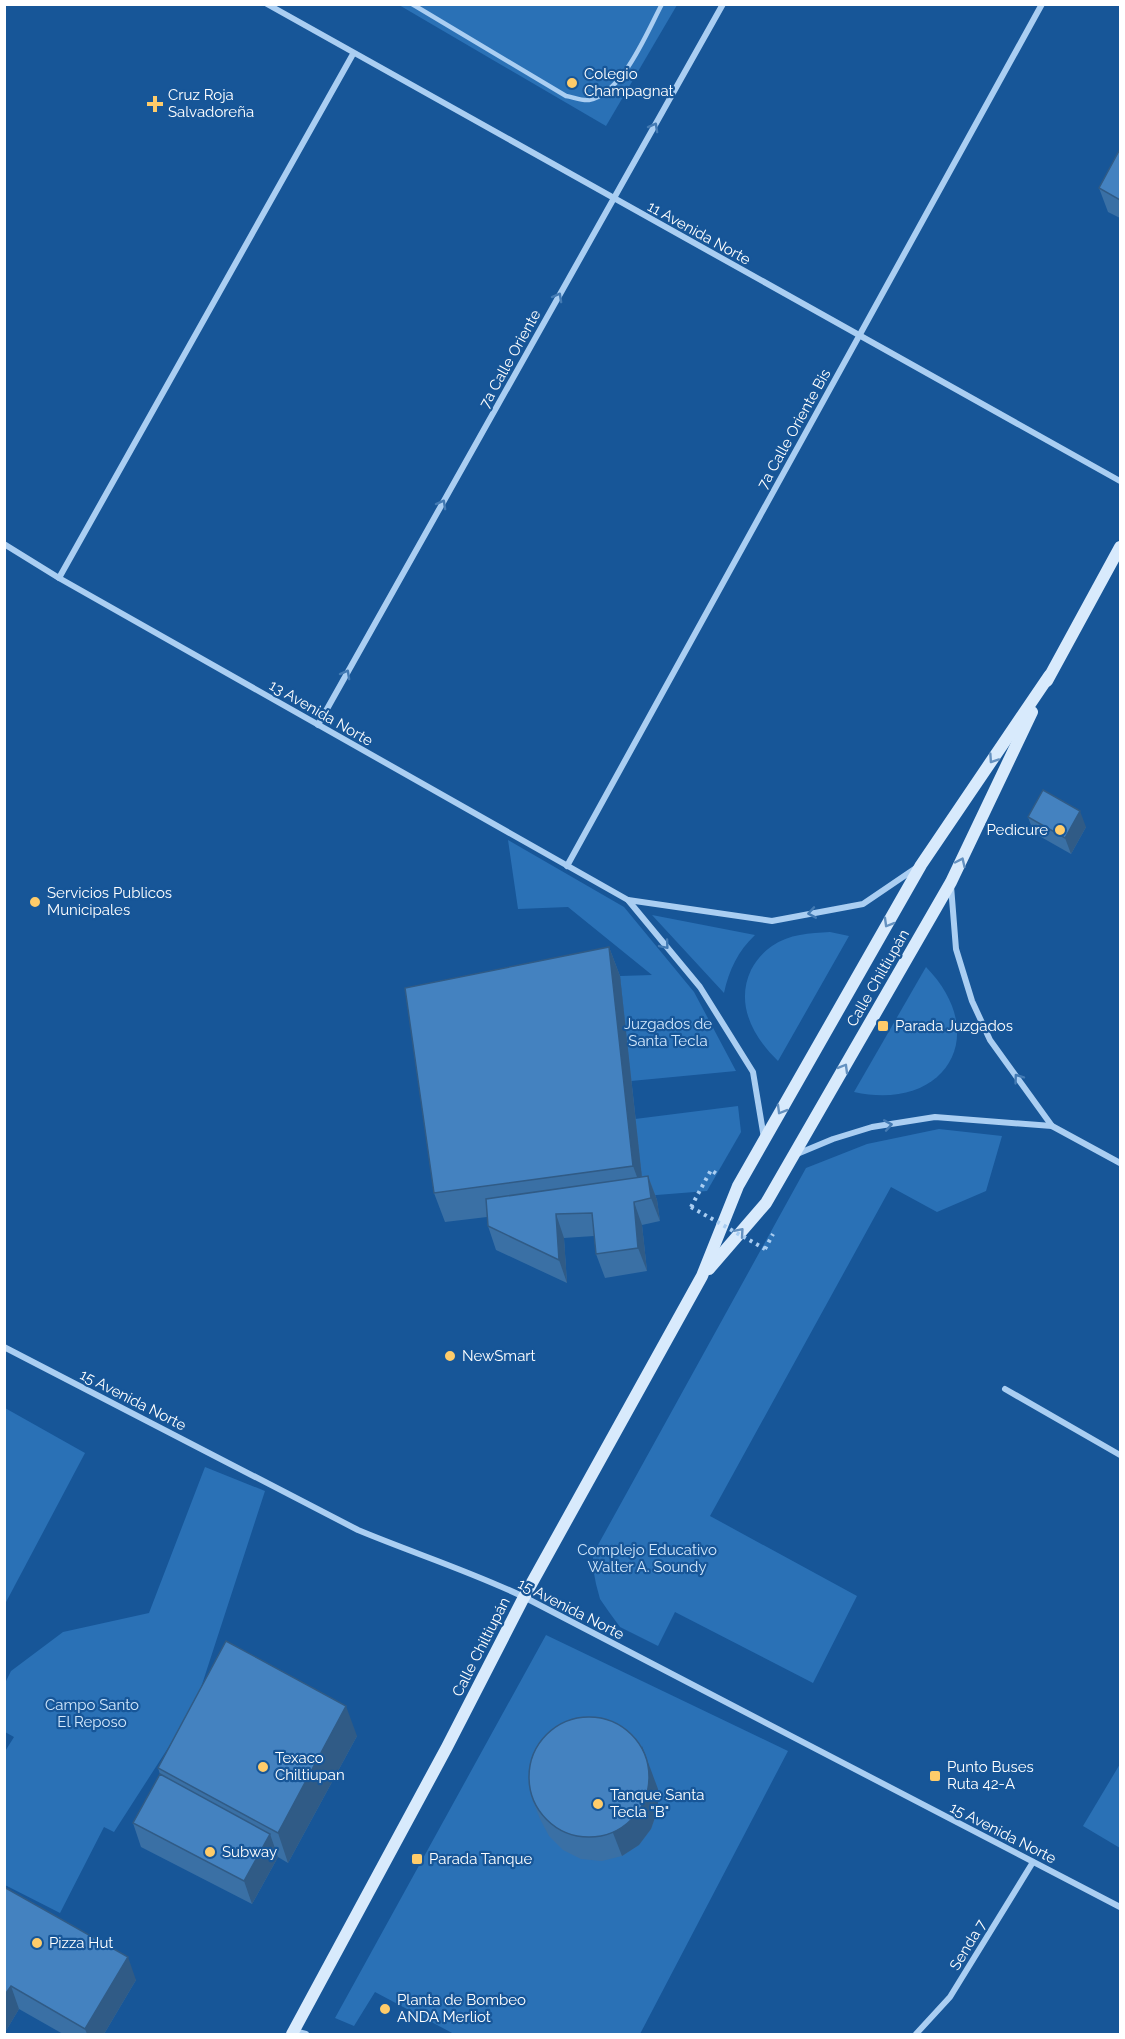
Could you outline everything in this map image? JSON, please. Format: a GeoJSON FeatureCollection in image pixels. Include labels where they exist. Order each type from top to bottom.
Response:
{"type":"FeatureCollection","features":[{"type":"Feature","properties":{"kind":"main road","name":"Calle Chiltiupán"},"geometry":{"type":"LineString","coordinates":[[702,1276],[766,1203],[951,882],[1049,676],[1120,547]]}},
{"type":"Feature","properties":{"kind":"main road","name":"Calle Chiltiupán"},"geometry":{"type":"LineString","coordinates":[[297,2033],[524,1597],[702,1276],[738,1186],[764,1139],[921,865],[1049,676]]}},
{"type":"Feature","properties":{"kind":"street","name":"11 Avenida Norte"},"geometry":{"type":"LineString","coordinates":[[267,4],[1120,481]]}},
{"type":"Feature","properties":{"kind":"street","name":"7a Calle Oriente"},"geometry":{"type":"LineString","coordinates":[[318,725],[723,4]]}},
{"type":"Feature","properties":{"kind":"street","name":"7a Calle Oriente Bis"},"geometry":{"type":"LineString","coordinates":[[567,866],[1042,4]]}},
{"type":"Feature","properties":{"kind":"street"},"geometry":{"type":"LineString","coordinates":[[59,579],[353,54]]}},
{"type":"Feature","properties":{"kind":"street","name":"13 Avenida Norte"},"geometry":{"type":"LineString","coordinates":[[4,544],[59,579],[628,900],[772,921],[863,904],[921,865]]}},
{"type":"Feature","properties":{"kind":"street"},"geometry":{"type":"LineString","coordinates":[[951,882],[956,949],[972,1001],[990,1040],[1052,1126]]}},
{"type":"Feature","properties":{"kind":"street","name":"13 Avenida Norte"},"geometry":{"type":"LineString","coordinates":[[628,900],[700,987],[753,1072],[764,1139]]}},
{"type":"Feature","properties":{"kind":"street"},"geometry":{"type":"LineString","coordinates":[[793,1155],[872,1127],[935,1117],[1052,1126],[1120,1163]]}},
{"type":"Feature","properties":{"kind":"street","name":"15 Avenida Norte"},"geometry":{"type":"LineString","coordinates":[[4,1347],[358,1530],[481,1577],[524,1597],[1120,1907]]}},
{"type":"Feature","properties":{"kind":"street"},"geometry":{"type":"LineString","coordinates":[[1005,1389],[1120,1455]]}},
{"type":"Feature","properties":{"kind":"street","name":"Senda 7"},"geometry":{"type":"LineString","coordinates":[[916,2034],[950,1997],[1033,1862]]}},
{"type":"Feature","properties":{"kind":"lane"},"geometry":{"type":"LineString","coordinates":[[412,4],[566,96],[587,101],[603,94],[622,76],[662,4]]}},
{"type":"Feature","properties":{"kind":"path"},"geometry":{"type":"LineString","coordinates":[[711,1170],[691,1207],[765,1249]]}},
{"type":"Feature","properties":{"kind":"green space","name":"Colegio Champagnat"},"geometry":{"type":"Polygon","coordinates":[[[399,5],[677,5],[606,126],[399,5]]]}},
{"type":"Feature","properties":{"kind":"green space","name":"Juzgados de Santa Tecla"},"geometry":{"type":"Polygon","coordinates":[[[508,840],[624,907],[694,992],[736,1071],[631,1081],[620,976],[652,975],[568,907],[518,909],[508,840]]]}},
{"type":"Feature","properties":{"kind":"green space"},"geometry":{"type":"Polygon","coordinates":[[[652,915],[755,935],[735,961],[724,993],[652,915]]]}},
{"type":"Feature","properties":{"kind":"green space"},"geometry":{"type":"Polygon","coordinates":[[[830,932],[849,936],[778,1061],[754,1031],[749,1019],[745,995],[751,970],[769,948],[785,939],[830,932]]]}},
{"type":"Feature","properties":{"kind":"green space"},"geometry":{"type":"Polygon","coordinates":[[[926,967],[946,993],[956,1018],[956,1042],[949,1063],[934,1079],[913,1091],[886,1095],[854,1092],[926,967]]]}},
{"type":"Feature","properties":{"kind":"green space"},"geometry":{"type":"Polygon","coordinates":[[[738,1106],[741,1132],[707,1191],[644,1196],[635,1119],[738,1106]]]}},
{"type":"Feature","properties":{"kind":"green space","name":"Complejo Educativo Walter A. Soundy"},"geometry":{"type":"Polygon","coordinates":[[[939,1129],[1002,1136],[986,1191],[937,1212],[891,1187],[710,1516],[857,1596],[813,1683],[675,1612],[658,1646],[620,1627],[600,1599],[593,1568],[593,1554],[806,1168],[867,1144],[939,1129]]]}},
{"type":"Feature","properties":{"kind":"green space"},"geometry":{"type":"Polygon","coordinates":[[[5,1408],[85,1453],[5,1604],[5,1408]]]}},
{"type":"Feature","properties":{"kind":"green space","name":"Campo Santo El Reposo"},"geometry":{"type":"Polygon","coordinates":[[[205,1467],[265,1491],[195,1706],[114,1832],[104,1827],[60,1913],[5,1885],[4,1777],[6,1773],[4,1753],[14,1737],[5,1732],[5,1683],[11,1671],[63,1632],[149,1613],[205,1467]]]}},
{"type":"Feature","properties":{"kind":"green space","name":"Planta de Bombeo ANDA Merliot"},"geometry":{"type":"Polygon","coordinates":[[[546,1635],[788,1751],[640,2034],[454,2034],[375,1992],[354,2026],[335,2018],[546,1635]]]}},
{"type":"Feature","properties":{"kind":"green space"},"geometry":{"type":"Polygon","coordinates":[[[1120,1764],[1120,1848],[1083,1826],[1120,1764]]]}},
{"type":"Feature","properties":{"kind":"building"},"geometry":{"type":"Polygon","coordinates":[[[1120,149],[1120,200],[1099,188],[1120,149]]]}},
{"type":"Feature","properties":{"kind":"building"},"geometry":{"type":"Polygon","coordinates":[[[1043,790],[1080,811],[1065,838],[1028,817],[1043,790]]]}},
{"type":"Feature","properties":{"kind":"building","name":"Juzgados de Santa Tecla"},"geometry":{"type":"Polygon","coordinates":[[[609,947],[633,1166],[434,1193],[405,988],[609,947]]]}},
{"type":"Feature","properties":{"kind":"building"},"geometry":{"type":"Polygon","coordinates":[[[648,1176],[651,1198],[634,1202],[638,1248],[596,1254],[592,1213],[556,1214],[559,1260],[488,1226],[486,1199],[648,1176]]]}},
{"type":"Feature","properties":{"kind":"building","name":"Texaco Chiltiupan"},"geometry":{"type":"Polygon","coordinates":[[[226,1641],[346,1706],[278,1833],[158,1768],[226,1641]]]}},
{"type":"Feature","properties":{"kind":"building","name":"Tanque Santa Tecla \"B\""},"geometry":{"type":"Polygon","coordinates":[[[589,1717],[612,1721],[632,1734],[645,1754],[649,1777],[645,1800],[632,1820],[612,1833],[589,1837],[566,1833],[546,1820],[533,1800],[529,1777],[533,1754],[546,1734],[566,1721],[589,1717]]]}},
{"type":"Feature","properties":{"kind":"building"},"geometry":{"type":"Polygon","coordinates":[[[160,1774],[270,1834],[244,1881],[133,1823],[160,1774]]]}},
{"type":"Feature","properties":{"kind":"building","name":"Pizza Hut"},"geometry":{"type":"Polygon","coordinates":[[[4,1887],[128,1957],[85,2029],[11,1986],[4,1996],[4,1887]]]}},
{"type":"Feature","properties":{"kind":"place","name":"Colegio Champagnat"},"geometry":{"type":"Point","coordinates":[572,83]}},
{"type":"Feature","properties":{"kind":"place","name":"Cruz Roja Salvadoreña"},"geometry":{"type":"Point","coordinates":[155,104]}},
{"type":"Feature","properties":{"kind":"place","name":"Pedicure"},"geometry":{"type":"Point","coordinates":[1060,830]}},
{"type":"Feature","properties":{"kind":"place","name":"Servicios Publicos Municipales"},"geometry":{"type":"Point","coordinates":[35,902]}},
{"type":"Feature","properties":{"kind":"place","name":"Parada Juzgados"},"geometry":{"type":"Point","coordinates":[883,1026]}},
{"type":"Feature","properties":{"kind":"place","name":"NewSmart"},"geometry":{"type":"Point","coordinates":[450,1356]}},
{"type":"Feature","properties":{"kind":"place","name":"Texaco Chiltiupan"},"geometry":{"type":"Point","coordinates":[263,1767]}},
{"type":"Feature","properties":{"kind":"place","name":"Punto Buses Ruta 42-A"},"geometry":{"type":"Point","coordinates":[935,1776]}},
{"type":"Feature","properties":{"kind":"place","name":"Tanque Santa Tecla \"B\""},"geometry":{"type":"Point","coordinates":[598,1804]}},
{"type":"Feature","properties":{"kind":"place","name":"Subway"},"geometry":{"type":"Point","coordinates":[210,1852]}},
{"type":"Feature","properties":{"kind":"place","name":"Parada Tanque"},"geometry":{"type":"Point","coordinates":[417,1859]}},
{"type":"Feature","properties":{"kind":"place","name":"Pizza Hut"},"geometry":{"type":"Point","coordinates":[37,1943]}},
{"type":"Feature","properties":{"kind":"place","name":"Planta de Bombeo ANDA Merliot"},"geometry":{"type":"Point","coordinates":[385,2009]}}]}
